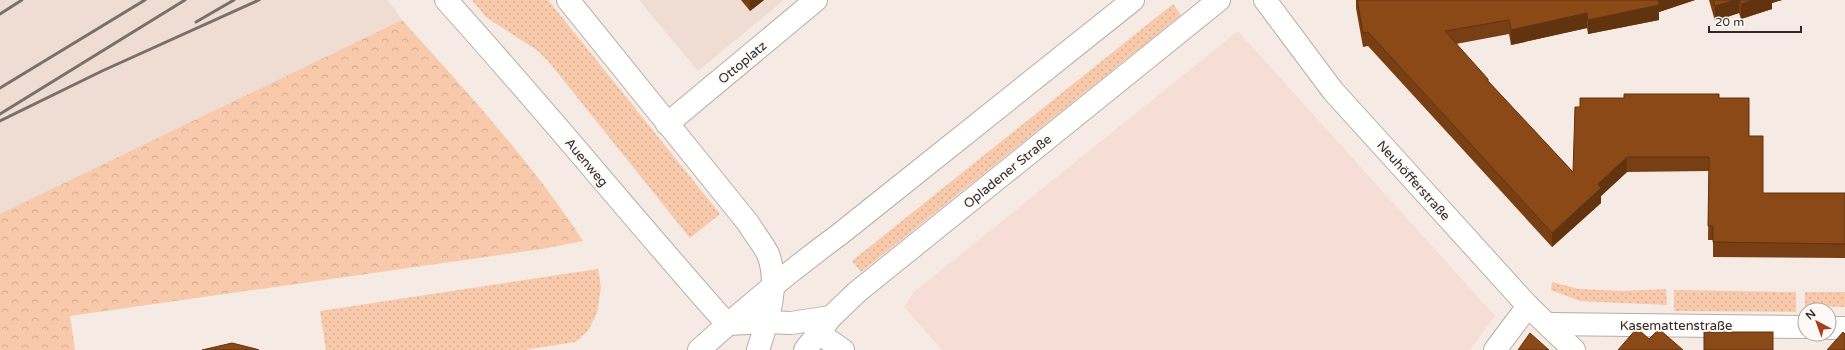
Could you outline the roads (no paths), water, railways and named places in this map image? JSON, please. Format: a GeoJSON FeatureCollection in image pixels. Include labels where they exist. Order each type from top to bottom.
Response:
{"type":"FeatureCollection","features":[{"type":"Feature","properties":{"kind":"street","name":"Auenweg"},"geometry":{"type":"LineString","coordinates":[[446,0],[509,69],[727,324]]}},
{"type":"Feature","properties":{"kind":"street"},"geometry":{"type":"LineString","coordinates":[[568,0],[748,223],[768,254],[774,283],[767,322],[758,350]]}},
{"type":"Feature","properties":{"kind":"street","name":"Ottoplatz"},"geometry":{"type":"LineString","coordinates":[[667,124],[816,0]]}},
{"type":"Feature","properties":{"kind":"street"},"geometry":{"type":"LineString","coordinates":[[699,350],[774,283],[823,245],[840,234],[1133,0]]}},
{"type":"Feature","properties":{"kind":"street","name":"Opladener Straße"},"geometry":{"type":"LineString","coordinates":[[805,350],[824,325],[857,292],[1219,0]]}},
{"type":"Feature","properties":{"kind":"street","name":"Neuhöfferstraße"},"geometry":{"type":"LineString","coordinates":[[1265,0],[1333,91],[1528,306],[1574,350]]}},
{"type":"Feature","properties":{"kind":"street"},"geometry":{"type":"LineString","coordinates":[[1495,350],[1528,306]]}},
{"type":"Feature","properties":{"kind":"street"},"geometry":{"type":"LineString","coordinates":[[727,324],[767,322],[824,325],[843,350]]}},
{"type":"Feature","properties":{"kind":"street"},"geometry":{"type":"LineString","coordinates":[[718,350],[727,324]]}},
{"type":"Feature","properties":{"kind":"street","name":"Kasemattenstraße"},"geometry":{"type":"LineString","coordinates":[[1548,324],[1797,327]]}},
{"type":"Feature","properties":{"kind":"railway"},"geometry":{"type":"LineString","coordinates":[[0,14],[22,0]]}},
{"type":"Feature","properties":{"kind":"railway"},"geometry":{"type":"LineString","coordinates":[[0,88],[145,0]]}},
{"type":"Feature","properties":{"kind":"railway"},"geometry":{"type":"LineString","coordinates":[[0,114],[185,0]]}},
{"type":"Feature","properties":{"kind":"railway"},"geometry":{"type":"LineString","coordinates":[[196,22],[234,0]]}},
{"type":"Feature","properties":{"kind":"railway"},"geometry":{"type":"LineString","coordinates":[[0,121],[102,71],[259,0]]}}]}
